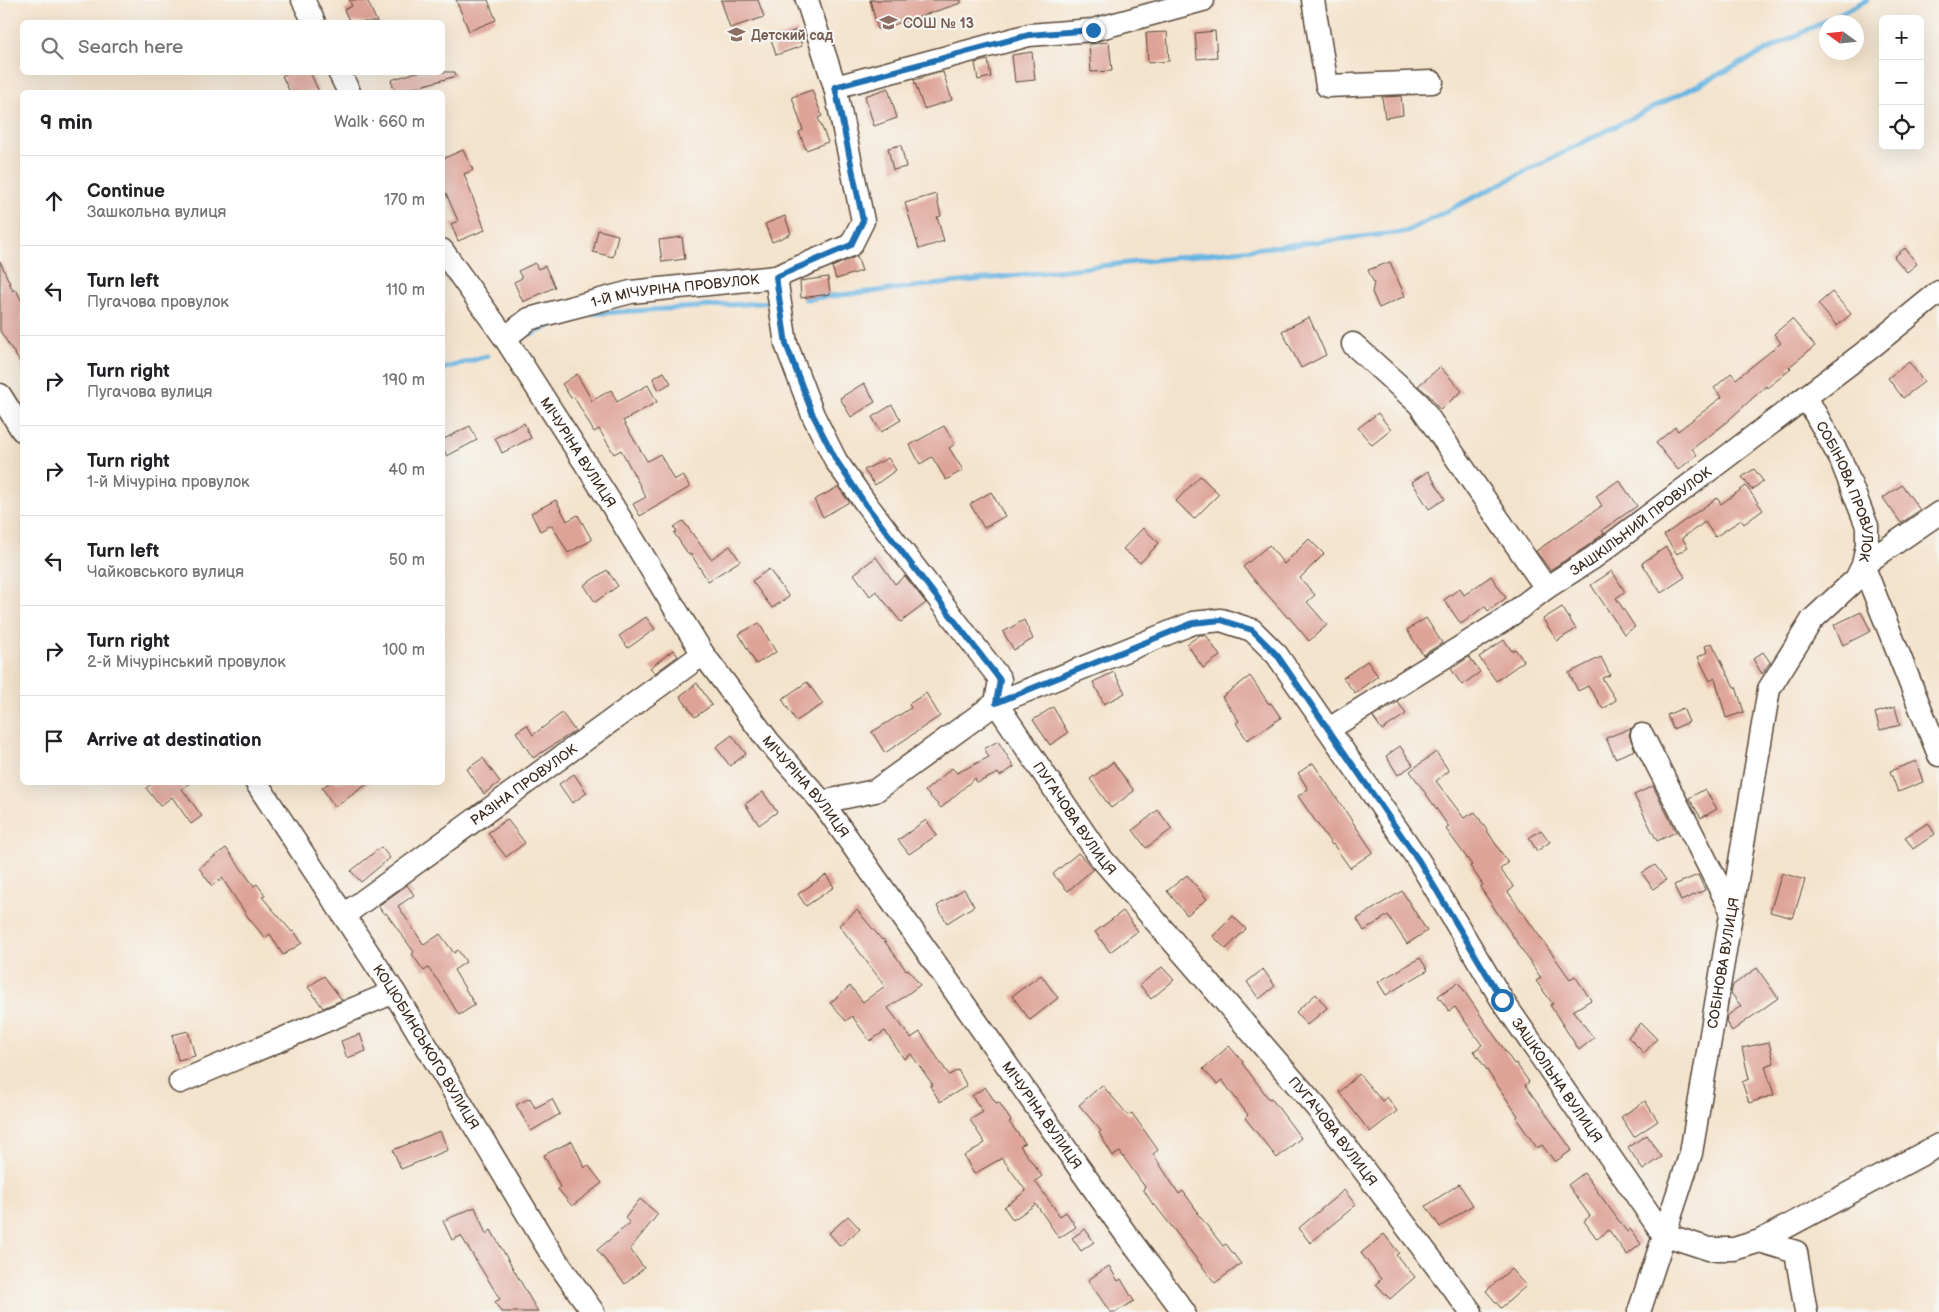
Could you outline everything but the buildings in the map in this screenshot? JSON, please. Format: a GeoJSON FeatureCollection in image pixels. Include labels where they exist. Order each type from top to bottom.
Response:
{"type":"FeatureCollection","features":[{"type":"Feature","properties":{"kind":"street"},"geometry":{"type":"LineString","coordinates":[[303,0],[313,20]]}},
{"type":"Feature","properties":{"kind":"street"},"geometry":{"type":"LineString","coordinates":[[808,0],[835,87],[1029,35],[1093,30],[1203,0]]}},
{"type":"Feature","properties":{"kind":"street"},"geometry":{"type":"LineString","coordinates":[[1313,0],[1327,86],[1432,82]]}},
{"type":"Feature","properties":{"kind":"street"},"geometry":{"type":"LineString","coordinates":[[340,75],[348,90]]}},
{"type":"Feature","properties":{"kind":"street","name":"1-Й МІЧУРІНА ПРОВУЛОК"},"geometry":{"type":"LineString","coordinates":[[506,338],[529,319],[631,292],[776,277],[851,245],[863,221],[835,87]]}},
{"type":"Feature","properties":{"kind":"street","name":"МІЧУРІНА ВУЛИЦЯ"},"geometry":{"type":"LineString","coordinates":[[445,254],[506,338],[607,497],[703,654],[769,742],[822,802],[1125,1233],[1184,1312]]}},
{"type":"Feature","properties":{"kind":"street"},"geometry":{"type":"LineString","coordinates":[[776,277],[786,344],[813,415],[836,460],[866,505],[1000,680],[996,703],[875,791],[822,802]]}},
{"type":"Feature","properties":{"kind":"street","name":"ЗАШКІЛЬНИЙ ПРОВУЛОК"},"geometry":{"type":"LineString","coordinates":[[1329,729],[1504,620],[1546,588],[1593,558],[1869,349],[1939,292]]}},
{"type":"Feature","properties":{"kind":"street"},"geometry":{"type":"LineString","coordinates":[[1353,344],[1419,404],[1546,588]]}},
{"type":"Feature","properties":{"kind":"street"},"geometry":{"type":"LineString","coordinates":[[0,395],[20,427]]}},
{"type":"Feature","properties":{"kind":"street","name":"СОБІНОВА ПРОВУЛОК"},"geometry":{"type":"LineString","coordinates":[[1806,397],[1842,460],[1867,526],[1863,564],[1939,755]]}},
{"type":"Feature","properties":{"kind":"street"},"geometry":{"type":"LineString","coordinates":[[1863,564],[1939,513]]}},
{"type":"Feature","properties":{"kind":"street","name":"СОБІНОВА ВУЛИЦЯ"},"geometry":{"type":"LineString","coordinates":[[1663,1234],[1690,1153],[1769,689],[1812,620],[1856,579],[1863,564]]}},
{"type":"Feature","properties":{"kind":"street","name":"ЗАШКОЛЬНА ВУЛИЦЯ"},"geometry":{"type":"LineString","coordinates":[[996,703],[1193,623],[1221,620],[1252,630],[1277,655],[1419,861],[1502,1000],[1663,1234]]}},
{"type":"Feature","properties":{"kind":"street","name":"РАЗІНА ПРОВУЛОК"},"geometry":{"type":"LineString","coordinates":[[344,915],[703,654]]}},
{"type":"Feature","properties":{"kind":"street","name":"ПУГАЧОВА ВУЛИЦЯ"},"geometry":{"type":"LineString","coordinates":[[996,703],[1101,858],[1317,1108],[1471,1312]]}},
{"type":"Feature","properties":{"kind":"street"},"geometry":{"type":"LineString","coordinates":[[1642,735],[1732,912]]}},
{"type":"Feature","properties":{"kind":"street","name":"КОЦЮБИНСЬКОГО ВУЛИЦЯ"},"geometry":{"type":"LineString","coordinates":[[258,785],[394,992],[551,1253],[593,1312]]}},
{"type":"Feature","properties":{"kind":"street"},"geometry":{"type":"LineString","coordinates":[[180,1082],[394,992]]}},
{"type":"Feature","properties":{"kind":"street"},"geometry":{"type":"LineString","coordinates":[[1639,1312],[1663,1234],[1709,1249],[1734,1249],[1760,1241],[1939,1145]]}},
{"type":"Feature","properties":{"kind":"street"},"geometry":{"type":"LineString","coordinates":[[1760,1241],[1796,1252],[1806,1312]]}},
{"type":"Feature","properties":{"kind":"waterway"},"geometry":{"type":"LineString","coordinates":[[805,299],[1405,232],[1867,0]]}},
{"type":"Feature","properties":{"kind":"waterway"},"geometry":{"type":"LineString","coordinates":[[586,314],[775,302]]}},
{"type":"Feature","properties":{"kind":"waterway"},"geometry":{"type":"LineString","coordinates":[[532,334],[564,320]]}},
{"type":"Feature","properties":{"kind":"waterway"},"geometry":{"type":"LineString","coordinates":[[445,368],[487,356]]}},
{"type":"Feature","properties":{"kind":"place","name":"СОШ № 13"},"geometry":{"type":"Point","coordinates":[889,23]}},
{"type":"Feature","properties":{"kind":"place","name":"Детский сад"},"geometry":{"type":"Point","coordinates":[737,35]}},
{"type":"Feature","properties":{"kind":"route"},"geometry":{"type":"LineString","coordinates":[[1093,30],[1029,35],[835,87],[863,221],[851,245],[776,277],[786,344],[813,415],[836,460],[866,505],[1000,680],[996,703],[1193,623],[1221,620],[1252,630],[1277,655],[1419,861],[1502,1000]]}}]}
